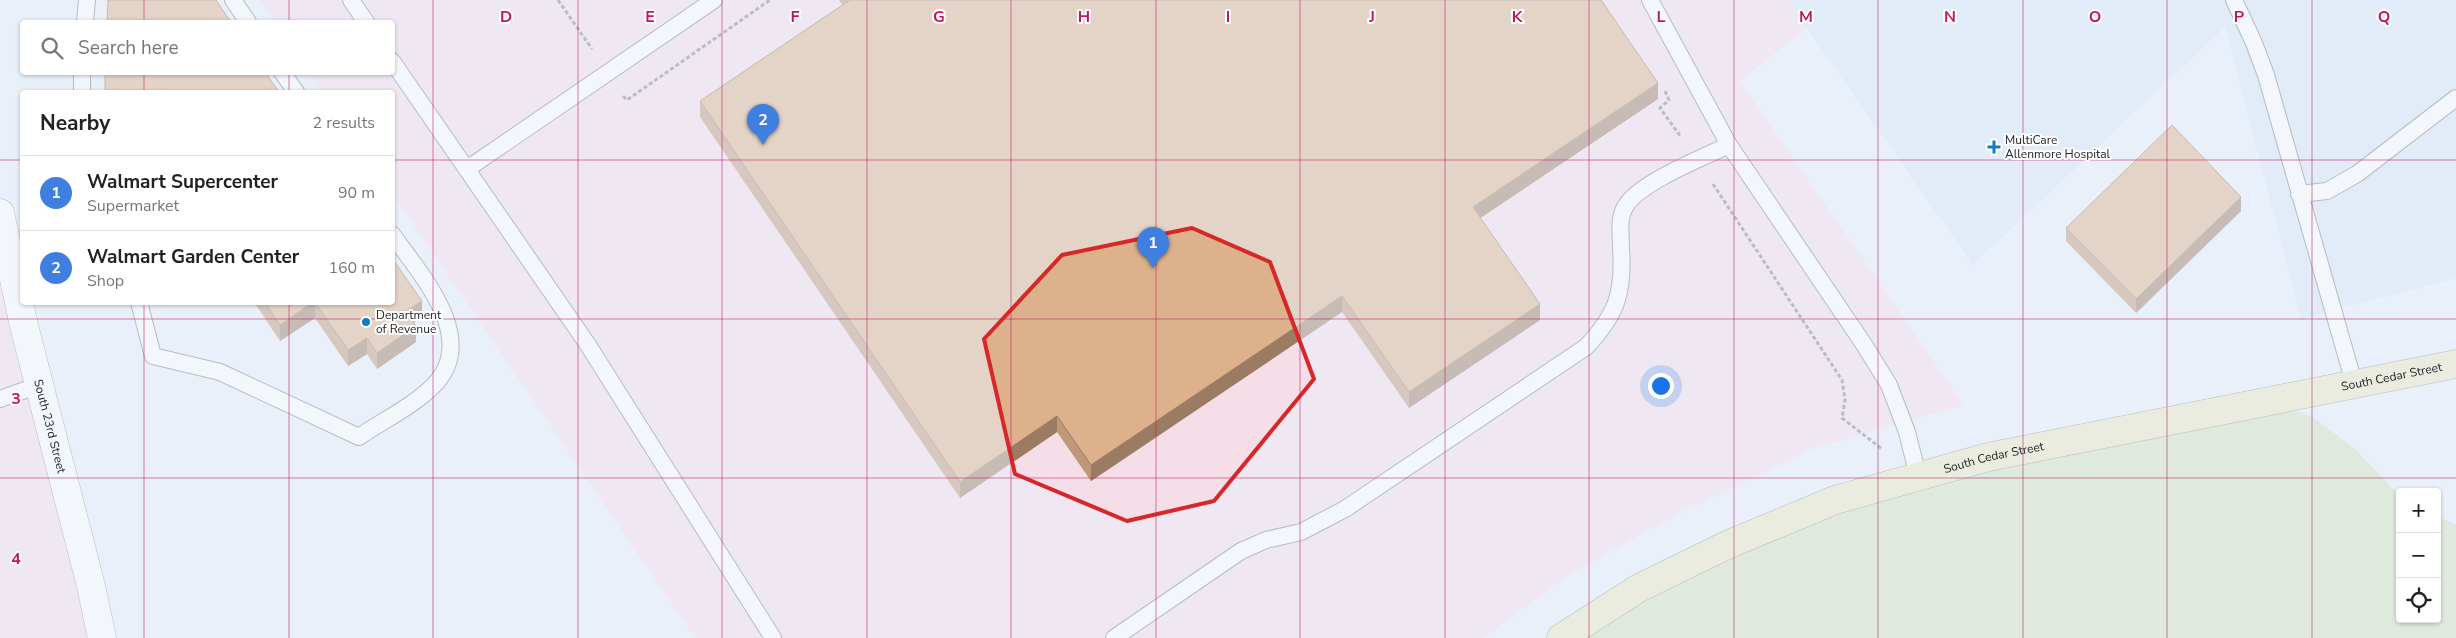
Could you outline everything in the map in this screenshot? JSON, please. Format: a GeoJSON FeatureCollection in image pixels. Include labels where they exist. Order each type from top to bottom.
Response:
{"type":"FeatureCollection","features":[{"type":"Feature","properties":{"kind":"main road","name":"South Cedar Street"},"geometry":{"type":"LineString","coordinates":[[1561,638],[1639,588],[1727,545],[1835,500],[1988,457],[2456,364]]}},
{"type":"Feature","properties":{"kind":"street","name":"South 23rd Street"},"geometry":{"type":"LineString","coordinates":[[0,213],[20,301]]}},
{"type":"Feature","properties":{"kind":"street","name":"South 23rd Street"},"geometry":{"type":"LineString","coordinates":[[21,305],[39,385],[91,586],[102,638]]}},
{"type":"Feature","properties":{"kind":"lane"},"geometry":{"type":"LineString","coordinates":[[84,20],[87,0]]}},
{"type":"Feature","properties":{"kind":"lane"},"geometry":{"type":"LineString","coordinates":[[233,0],[247,20]]}},
{"type":"Feature","properties":{"kind":"lane"},"geometry":{"type":"LineString","coordinates":[[351,0],[365,20]]}},
{"type":"Feature","properties":{"kind":"lane"},"geometry":{"type":"LineString","coordinates":[[467,169],[714,0]]}},
{"type":"Feature","properties":{"kind":"lane"},"geometry":{"type":"LineString","coordinates":[[1650,0],[1729,145],[1865,346],[1889,385],[1907,432],[1918,476]]}},
{"type":"Feature","properties":{"kind":"lane"},"geometry":{"type":"LineString","coordinates":[[2234,0],[2254,43],[2266,75],[2354,383]]}},
{"type":"Feature","properties":{"kind":"lane"},"geometry":{"type":"LineString","coordinates":[[395,65],[588,345],[773,638]]}},
{"type":"Feature","properties":{"kind":"lane"},"geometry":{"type":"LineString","coordinates":[[82,75],[82,90]]}},
{"type":"Feature","properties":{"kind":"lane"},"geometry":{"type":"LineString","coordinates":[[284,75],[295,90]]}},
{"type":"Feature","properties":{"kind":"lane"},"geometry":{"type":"LineString","coordinates":[[2299,194],[2327,190],[2358,174],[2456,98]]}},
{"type":"Feature","properties":{"kind":"lane"},"geometry":{"type":"LineString","coordinates":[[1114,638],[1241,551],[1266,540],[1301,532],[1345,509],[1586,347],[1604,328],[1620,297],[1623,272],[1620,223],[1625,206],[1644,187],[1729,145]]}},
{"type":"Feature","properties":{"kind":"lane"},"geometry":{"type":"LineString","coordinates":[[140,305],[153,356],[220,372],[359,437],[433,386],[444,372],[449,354],[449,330],[442,308],[395,238]]}},
{"type":"Feature","properties":{"kind":"lane"},"geometry":{"type":"LineString","coordinates":[[0,399],[39,385]]}},
{"type":"Feature","properties":{"kind":"path"},"geometry":{"type":"LineString","coordinates":[[1661,84],[1669,100],[1660,108],[1697,160],[1842,380],[1845,400],[1842,418],[1918,476]]}},
{"type":"Feature","properties":{"kind":"highlighted area"},"geometry":{"type":"Polygon","coordinates":[[[1192,228],[1270,262],[1314,379],[1214,501],[1127,521],[1015,474],[984,339],[1062,255],[1192,228]]]}},
{"type":"Feature","properties":{"kind":"shaded area"},"geometry":{"type":"Polygon","coordinates":[[[259,0],[1787,0],[1807,28],[1740,81],[1964,405],[1818,447],[1680,513],[1566,577],[1484,638],[695,638],[395,198],[395,90],[321,90],[310,75],[395,75],[395,20],[274,20],[259,0]]]}},
{"type":"Feature","properties":{"kind":"shaded area","name":"MultiCare Allenmore Hospital"},"geometry":{"type":"Polygon","coordinates":[[[1787,0],[2456,0],[2456,278],[2301,319],[2225,27],[1973,265],[1787,0]]]}},
{"type":"Feature","properties":{"kind":"shaded area"},"geometry":{"type":"Polygon","coordinates":[[[0,213],[20,296],[20,305],[22,305],[102,638],[0,638],[0,213]]]}},
{"type":"Feature","properties":{"kind":"green space"},"geometry":{"type":"Polygon","coordinates":[[[2261,402],[2312,416],[2355,449],[2396,492],[2396,623],[2441,623],[2441,518],[2456,525],[2456,638],[1561,638],[1835,500],[2261,402]]]}},
{"type":"Feature","properties":{"kind":"building"},"geometry":{"type":"Polygon","coordinates":[[[108,0],[216,0],[230,20],[107,20],[108,0]]]}},
{"type":"Feature","properties":{"kind":"building"},"geometry":{"type":"Polygon","coordinates":[[[850,0],[1601,0],[1658,83],[1473,207],[1540,304],[1409,392],[1342,296],[1091,465],[1057,416],[960,482],[700,101],[850,0]]]}},
{"type":"Feature","properties":{"kind":"building"},"geometry":{"type":"Polygon","coordinates":[[[105,75],[267,75],[278,90],[105,90],[105,75]]]}},
{"type":"Feature","properties":{"kind":"building"},"geometry":{"type":"Polygon","coordinates":[[[2172,125],[2241,197],[2136,299],[2066,228],[2172,125]]]}},
{"type":"Feature","properties":{"kind":"building"},"geometry":{"type":"Polygon","coordinates":[[[395,262],[422,301],[406,311],[416,326],[377,353],[367,338],[348,350],[317,305],[395,305],[395,262]]]}},
{"type":"Feature","properties":{"kind":"building"},"geometry":{"type":"Polygon","coordinates":[[[267,305],[309,305],[280,325],[267,305]]]}},
{"type":"Feature","properties":{"kind":"place","name":"Walmart Garden Center"},"geometry":{"type":"Point","coordinates":[763,145]}},
{"type":"Feature","properties":{"kind":"place","name":"MultiCare Allenmore Hospital"},"geometry":{"type":"Point","coordinates":[1994,147]}},
{"type":"Feature","properties":{"kind":"place","name":"Walmart Supercenter"},"geometry":{"type":"Point","coordinates":[1153,268]}},
{"type":"Feature","properties":{"kind":"place","name":"Department of Revenue"},"geometry":{"type":"Point","coordinates":[366,322]}}]}
